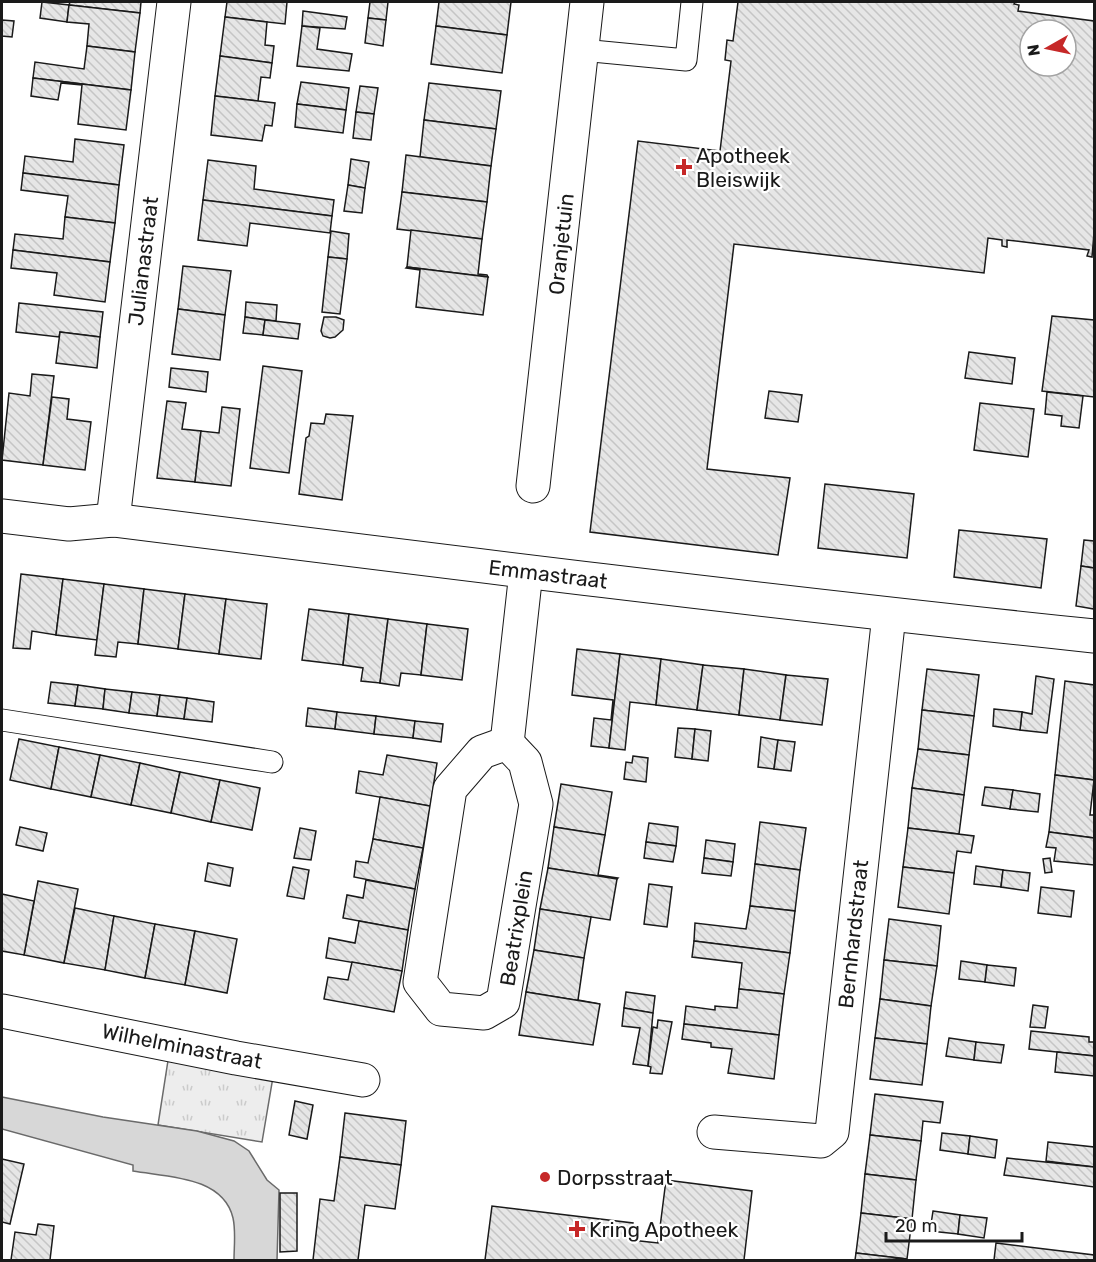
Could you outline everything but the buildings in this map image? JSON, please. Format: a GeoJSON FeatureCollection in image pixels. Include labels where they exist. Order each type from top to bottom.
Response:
{"type":"FeatureCollection","features":[{"type":"Feature","properties":{"kind":"street","name":"Julianastraat"},"geometry":{"type":"LineString","coordinates":[[112,520],[174,2]]}},
{"type":"Feature","properties":{"kind":"street","name":"Oranjetuin"},"geometry":{"type":"LineString","coordinates":[[533,486],[587,2]]}},
{"type":"Feature","properties":{"kind":"street","name":"Emmastraat"},"geometry":{"type":"LineString","coordinates":[[2,516],[69,524],[112,520],[889,615],[1095,636]]}},
{"type":"Feature","properties":{"kind":"street"},"geometry":{"type":"LineString","coordinates":[[507,743],[526,572]]}},
{"type":"Feature","properties":{"kind":"street","name":"Bernhardstraat"},"geometry":{"type":"LineString","coordinates":[[714,1132],[821,1141],[832,1132],[889,615]]}},
{"type":"Feature","properties":{"kind":"street","name":"Beatrixplein"},"geometry":{"type":"LineString","coordinates":[[507,743],[525,762],[536,804],[503,1002],[484,1013],[441,1009],[420,982],[450,789],[482,752],[507,743]]}},
{"type":"Feature","properties":{"kind":"street","name":"Wilhelminastraat"},"geometry":{"type":"LineString","coordinates":[[2,1011],[226,1056],[363,1080]]}},
{"type":"Feature","properties":{"kind":"lane"},"geometry":{"type":"LineString","coordinates":[[582,50],[686,60],[692,2]]}},
{"type":"Feature","properties":{"kind":"lane"},"geometry":{"type":"LineString","coordinates":[[2,720],[272,762]]}},
{"type":"Feature","properties":{"kind":"green space"},"geometry":{"type":"Polygon","coordinates":[[[169,1054],[274,1071],[262,1142],[158,1125],[169,1054]]]}},
{"type":"Feature","properties":{"kind":"shaded area"},"geometry":{"type":"Polygon","coordinates":[[[2,1097],[103,1117],[197,1131],[234,1141],[249,1151],[267,1180],[279,1190],[277,1260],[234,1260],[233,1218],[227,1204],[206,1186],[177,1177],[133,1171],[133,1165],[2,1129],[2,1097]]]}},
{"type":"Feature","properties":{"kind":"place","name":"Apotheek Bleiswijk"},"geometry":{"type":"Point","coordinates":[684,167]}},
{"type":"Feature","properties":{"kind":"place","name":"Dorpsstraat"},"geometry":{"type":"Point","coordinates":[545,1177]}},
{"type":"Feature","properties":{"kind":"place","name":"Kring Apotheek"},"geometry":{"type":"Point","coordinates":[577,1229]}}]}
